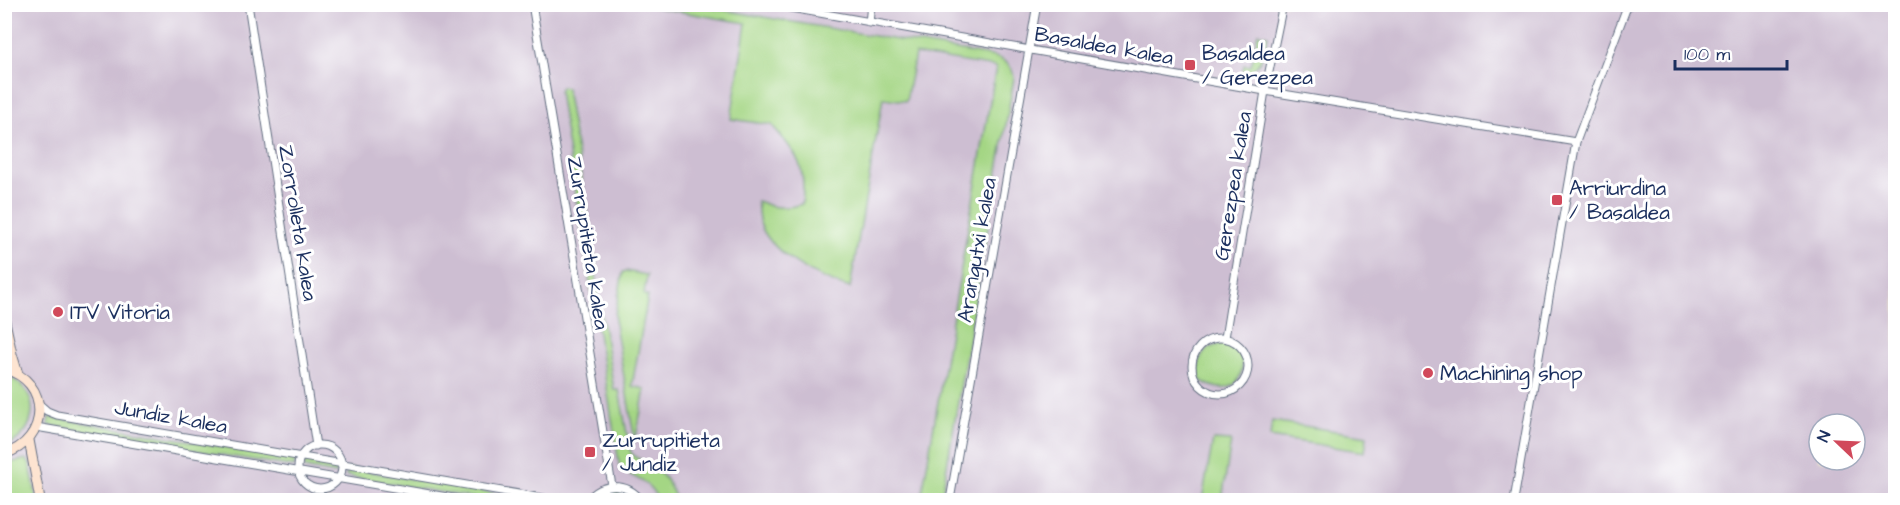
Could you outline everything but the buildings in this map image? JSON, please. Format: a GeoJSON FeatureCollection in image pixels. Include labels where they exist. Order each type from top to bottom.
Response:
{"type":"FeatureCollection","features":[{"type":"Feature","properties":{"kind":"street","name":"Zorrolleta kalea"},"geometry":{"type":"LineString","coordinates":[[248,4],[316,446]]}},
{"type":"Feature","properties":{"kind":"street","name":"Zurrupitieta kalea"},"geometry":{"type":"LineString","coordinates":[[532,4],[612,486]]}},
{"type":"Feature","properties":{"kind":"street","name":"Basaldea kalea"},"geometry":{"type":"LineString","coordinates":[[768,4],[1265,91],[1576,142]]}},
{"type":"Feature","properties":{"kind":"street"},"geometry":{"type":"LineString","coordinates":[[869,23],[871,4]]}},
{"type":"Feature","properties":{"kind":"street","name":"Arangutxi kalea"},"geometry":{"type":"LineString","coordinates":[[950,501],[1037,4]]}},
{"type":"Feature","properties":{"kind":"street","name":"Gerezpea kalea"},"geometry":{"type":"LineString","coordinates":[[1225,338],[1265,91],[1283,4]]}},
{"type":"Feature","properties":{"kind":"street"},"geometry":{"type":"LineString","coordinates":[[1514,501],[1576,142],[1628,4]]}},
{"type":"Feature","properties":{"kind":"street"},"geometry":{"type":"LineString","coordinates":[[4,317],[18,374]]}},
{"type":"Feature","properties":{"kind":"street"},"geometry":{"type":"LineString","coordinates":[[1225,338],[1242,349],[1247,358],[1248,368],[1239,386],[1230,392],[1220,394],[1202,387],[1195,379],[1192,369],[1193,359],[1205,342],[1225,338]]}},
{"type":"Feature","properties":{"kind":"street"},"geometry":{"type":"LineString","coordinates":[[4,369],[18,374],[28,382],[39,404],[36,427],[28,440],[12,452],[4,454]]}},
{"type":"Feature","properties":{"kind":"street","name":"Jundiz kalea"},"geometry":{"type":"LineString","coordinates":[[39,404],[47,411],[57,415],[554,501]]}},
{"type":"Feature","properties":{"kind":"street","name":"Jundiz kalea"},"geometry":{"type":"LineString","coordinates":[[36,427],[465,501]]}},
{"type":"Feature","properties":{"kind":"street"},"geometry":{"type":"LineString","coordinates":[[28,440],[40,501]]}},
{"type":"Feature","properties":{"kind":"street"},"geometry":{"type":"LineString","coordinates":[[298,472],[300,456],[309,447],[326,446],[336,451],[343,464],[340,479]]}},
{"type":"Feature","properties":{"kind":"street","name":"Jundiz kalea"},"geometry":{"type":"LineString","coordinates":[[298,472],[306,484],[318,490],[333,486],[340,479]]}},
{"type":"Feature","properties":{"kind":"street"},"geometry":{"type":"LineString","coordinates":[[588,501],[597,492],[612,486],[626,488],[641,501]]}},
{"type":"Feature","properties":{"kind":"shaded area"},"geometry":{"type":"Polygon","coordinates":[[[4,5],[1895,5],[1895,500],[5,500],[4,5]]]}},
{"type":"Feature","properties":{"kind":"green space"},"geometry":{"type":"Polygon","coordinates":[[[641,5],[711,5],[712,8],[991,56],[1000,59],[1011,69],[1014,78],[941,500],[921,500],[996,67],[915,54],[906,101],[883,98],[850,288],[810,271],[784,254],[764,232],[759,220],[757,201],[779,207],[802,204],[803,179],[798,160],[772,125],[731,119],[746,23],[641,5]]]}},
{"type":"Feature","properties":{"kind":"green space"},"geometry":{"type":"Polygon","coordinates":[[[1258,33],[1268,35],[1263,54],[1254,69],[1242,75],[1244,65],[1251,66],[1258,33]]]}},
{"type":"Feature","properties":{"kind":"green space"},"geometry":{"type":"Polygon","coordinates":[[[561,87],[566,88],[596,264],[597,289],[614,390],[619,390],[630,450],[634,456],[660,473],[676,500],[658,500],[647,484],[620,469],[559,92],[561,87]]]}},
{"type":"Feature","properties":{"kind":"green space"},"geometry":{"type":"Polygon","coordinates":[[[623,272],[647,275],[644,295],[648,296],[632,386],[645,389],[635,442],[615,324],[623,272]]]}},
{"type":"Feature","properties":{"kind":"green space"},"geometry":{"type":"Polygon","coordinates":[[[1226,343],[1240,353],[1242,370],[1239,378],[1231,387],[1219,388],[1200,380],[1199,365],[1202,354],[1206,350],[1226,343]]]}},
{"type":"Feature","properties":{"kind":"green space"},"geometry":{"type":"Polygon","coordinates":[[[5,376],[26,390],[32,411],[25,432],[17,440],[5,446],[5,376]]]}},
{"type":"Feature","properties":{"kind":"green space"},"geometry":{"type":"Polygon","coordinates":[[[49,417],[296,459],[294,467],[48,425],[49,417]]]}},
{"type":"Feature","properties":{"kind":"green space"},"geometry":{"type":"Polygon","coordinates":[[[1272,421],[1367,436],[1365,452],[1270,437],[1272,421]]]}},
{"type":"Feature","properties":{"kind":"green space"},"geometry":{"type":"Polygon","coordinates":[[[1213,440],[1231,441],[1222,500],[1202,500],[1213,440]]]}},
{"type":"Feature","properties":{"kind":"green space"},"geometry":{"type":"Polygon","coordinates":[[[26,459],[30,464],[37,500],[5,500],[4,464],[26,459]]]}},
{"type":"Feature","properties":{"kind":"green space"},"geometry":{"type":"Polygon","coordinates":[[[305,461],[337,466],[336,474],[304,468],[305,461]]]}},
{"type":"Feature","properties":{"kind":"green space"},"geometry":{"type":"Polygon","coordinates":[[[348,468],[533,500],[488,500],[346,476],[348,468]]]}},
{"type":"Feature","properties":{"kind":"green space"},"geometry":{"type":"Polygon","coordinates":[[[612,491],[626,494],[634,500],[594,500],[612,491]]]}},
{"type":"Feature","properties":{"kind":"place","name":"Basaldea / Gerezpea"},"geometry":{"type":"Point","coordinates":[1190,65]}},
{"type":"Feature","properties":{"kind":"place","name":"Arriurdina / Basaldea"},"geometry":{"type":"Point","coordinates":[1557,200]}},
{"type":"Feature","properties":{"kind":"place","name":"ITV Vitoria"},"geometry":{"type":"Point","coordinates":[58,312]}},
{"type":"Feature","properties":{"kind":"place","name":"Machining shop"},"geometry":{"type":"Point","coordinates":[1428,373]}},
{"type":"Feature","properties":{"kind":"place","name":"Zurrupitieta / Jundiz"},"geometry":{"type":"Point","coordinates":[590,452]}}]}
